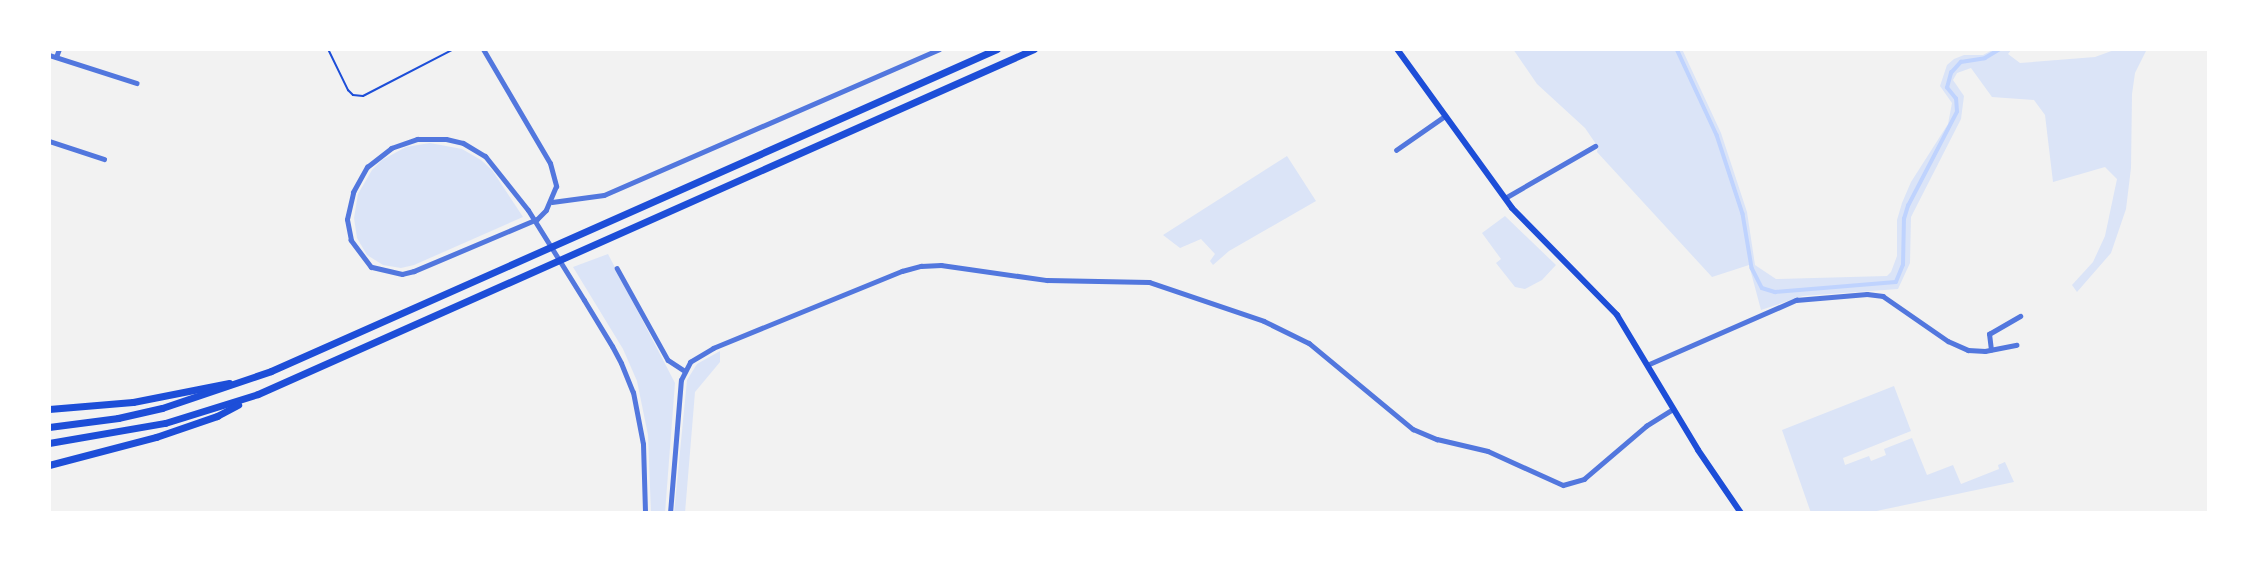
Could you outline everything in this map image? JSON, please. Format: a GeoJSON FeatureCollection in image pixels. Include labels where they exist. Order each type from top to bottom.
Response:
{"type":"FeatureCollection","features":[{"type":"Feature","properties":{"kind":"highway"},"geometry":{"type":"LineString","coordinates":[[49,427],[162,408],[251,379],[997,49]]}},
{"type":"Feature","properties":{"kind":"highway"},"geometry":{"type":"LineString","coordinates":[[49,465],[156,438],[217,416],[258,394],[1034,49]]}},
{"type":"Feature","properties":{"kind":"highway"},"geometry":{"type":"LineString","coordinates":[[49,409],[133,402],[251,379]]}},
{"type":"Feature","properties":{"kind":"highway"},"geometry":{"type":"LineString","coordinates":[[49,443],[165,423],[258,394]]}},
{"type":"Feature","properties":{"kind":"main road"},"geometry":{"type":"LineString","coordinates":[[1397,49],[1505,198],[1617,314],[1673,409],[1741,513]]}},
{"type":"Feature","properties":{"kind":"street"},"geometry":{"type":"LineString","coordinates":[[56,57],[59,49]]}},
{"type":"Feature","properties":{"kind":"street"},"geometry":{"type":"LineString","coordinates":[[483,49],[550,163],[556,186],[552,202],[537,219],[402,274],[371,267],[355,249],[348,231],[348,208],[359,178],[379,156],[404,142],[430,138],[463,143],[485,156],[512,188],[584,300],[612,346],[633,392],[643,444],[645,513]]}},
{"type":"Feature","properties":{"kind":"street"},"geometry":{"type":"LineString","coordinates":[[552,202],[604,195],[939,49]]}},
{"type":"Feature","properties":{"kind":"street"},"geometry":{"type":"LineString","coordinates":[[49,55],[137,83]]}},
{"type":"Feature","properties":{"kind":"street"},"geometry":{"type":"LineString","coordinates":[[1396,150],[1446,116]]}},
{"type":"Feature","properties":{"kind":"street"},"geometry":{"type":"LineString","coordinates":[[49,141],[104,159]]}},
{"type":"Feature","properties":{"kind":"street"},"geometry":{"type":"LineString","coordinates":[[1505,198],[1595,146]]}},
{"type":"Feature","properties":{"kind":"street"},"geometry":{"type":"LineString","coordinates":[[670,513],[681,380],[699,355],[902,271],[941,265],[1047,280],[1149,282],[1264,321],[1309,343],[1413,429],[1488,451],[1563,485],[1584,479],[1646,426],[1673,409]]}},
{"type":"Feature","properties":{"kind":"street"},"geometry":{"type":"LineString","coordinates":[[617,268],[668,360],[685,371]]}},
{"type":"Feature","properties":{"kind":"street"},"geometry":{"type":"LineString","coordinates":[[1646,365],[1796,300],[1867,294],[1883,296],[1948,341],[1968,350],[1991,350],[2016,345]]}},
{"type":"Feature","properties":{"kind":"street"},"geometry":{"type":"LineString","coordinates":[[1991,350],[1989,334],[2020,316]]}},
{"type":"Feature","properties":{"kind":"path"},"geometry":{"type":"LineString","coordinates":[[328,49],[348,90],[353,95],[363,96],[454,49]]}},
{"type":"Feature","properties":{"kind":"shaded area"},"geometry":{"type":"Polygon","coordinates":[[[1513,49],[1682,49],[1721,133],[1747,212],[1755,265],[1776,279],[1887,276],[1891,272],[1897,256],[1897,220],[1902,203],[1911,182],[1948,124],[1952,103],[1940,86],[1947,65],[1954,59],[1964,55],[1983,55],[1994,49],[2012,49],[2008,54],[2020,63],[2095,57],[2117,49],[2147,49],[2135,73],[2132,94],[2131,168],[2126,209],[2111,253],[2077,292],[2072,285],[2093,262],[2105,236],[2117,179],[2105,167],[2053,182],[2045,115],[2034,100],[1992,97],[1971,68],[1957,73],[1953,80],[1964,96],[1961,119],[1911,217],[1910,263],[1898,289],[1803,296],[1761,310],[1749,265],[1712,277],[1597,152],[1598,147],[1585,128],[1537,84],[1513,49]]]}},
{"type":"Feature","properties":{"kind":"shaded area"},"geometry":{"type":"Polygon","coordinates":[[[430,143],[462,149],[481,160],[492,170],[523,217],[414,265],[401,268],[383,265],[367,255],[357,238],[354,218],[358,194],[372,170],[382,160],[406,147],[430,143]]]}},
{"type":"Feature","properties":{"kind":"shaded area"},"geometry":{"type":"Polygon","coordinates":[[[1287,156],[1316,201],[1229,251],[1213,265],[1210,261],[1215,254],[1201,239],[1180,248],[1163,235],[1287,156]]]}},
{"type":"Feature","properties":{"kind":"shaded area"},"geometry":{"type":"Polygon","coordinates":[[[1505,216],[1556,265],[1542,280],[1525,289],[1515,287],[1496,263],[1501,259],[1482,233],[1505,216]]]}},
{"type":"Feature","properties":{"kind":"shaded area"},"geometry":{"type":"Polygon","coordinates":[[[608,254],[675,383],[665,513],[651,513],[648,435],[637,381],[623,349],[573,267],[608,254]]]}},
{"type":"Feature","properties":{"kind":"shaded area"},"geometry":{"type":"Polygon","coordinates":[[[720,351],[720,362],[695,392],[685,513],[674,513],[687,380],[697,364],[720,351]]]}},
{"type":"Feature","properties":{"kind":"shaded area"},"geometry":{"type":"Polygon","coordinates":[[[1894,386],[1911,431],[1843,458],[1845,465],[1869,456],[1871,461],[1886,455],[1884,449],[1912,438],[1927,475],[1953,465],[1961,484],[1999,469],[1998,465],[2005,462],[2014,482],[1867,513],[1811,513],[1782,430],[1894,386]]]}},
{"type":"Feature","properties":{"kind":"waterway"},"geometry":{"type":"LineString","coordinates":[[1677,49],[1717,135],[1743,214],[1752,268],[1762,288],[1775,292],[1896,282],[1903,265],[1904,219],[1908,206],[1957,112],[1956,99],[1947,88],[1951,73],[1961,62],[1985,58],[2000,49]]}}]}
